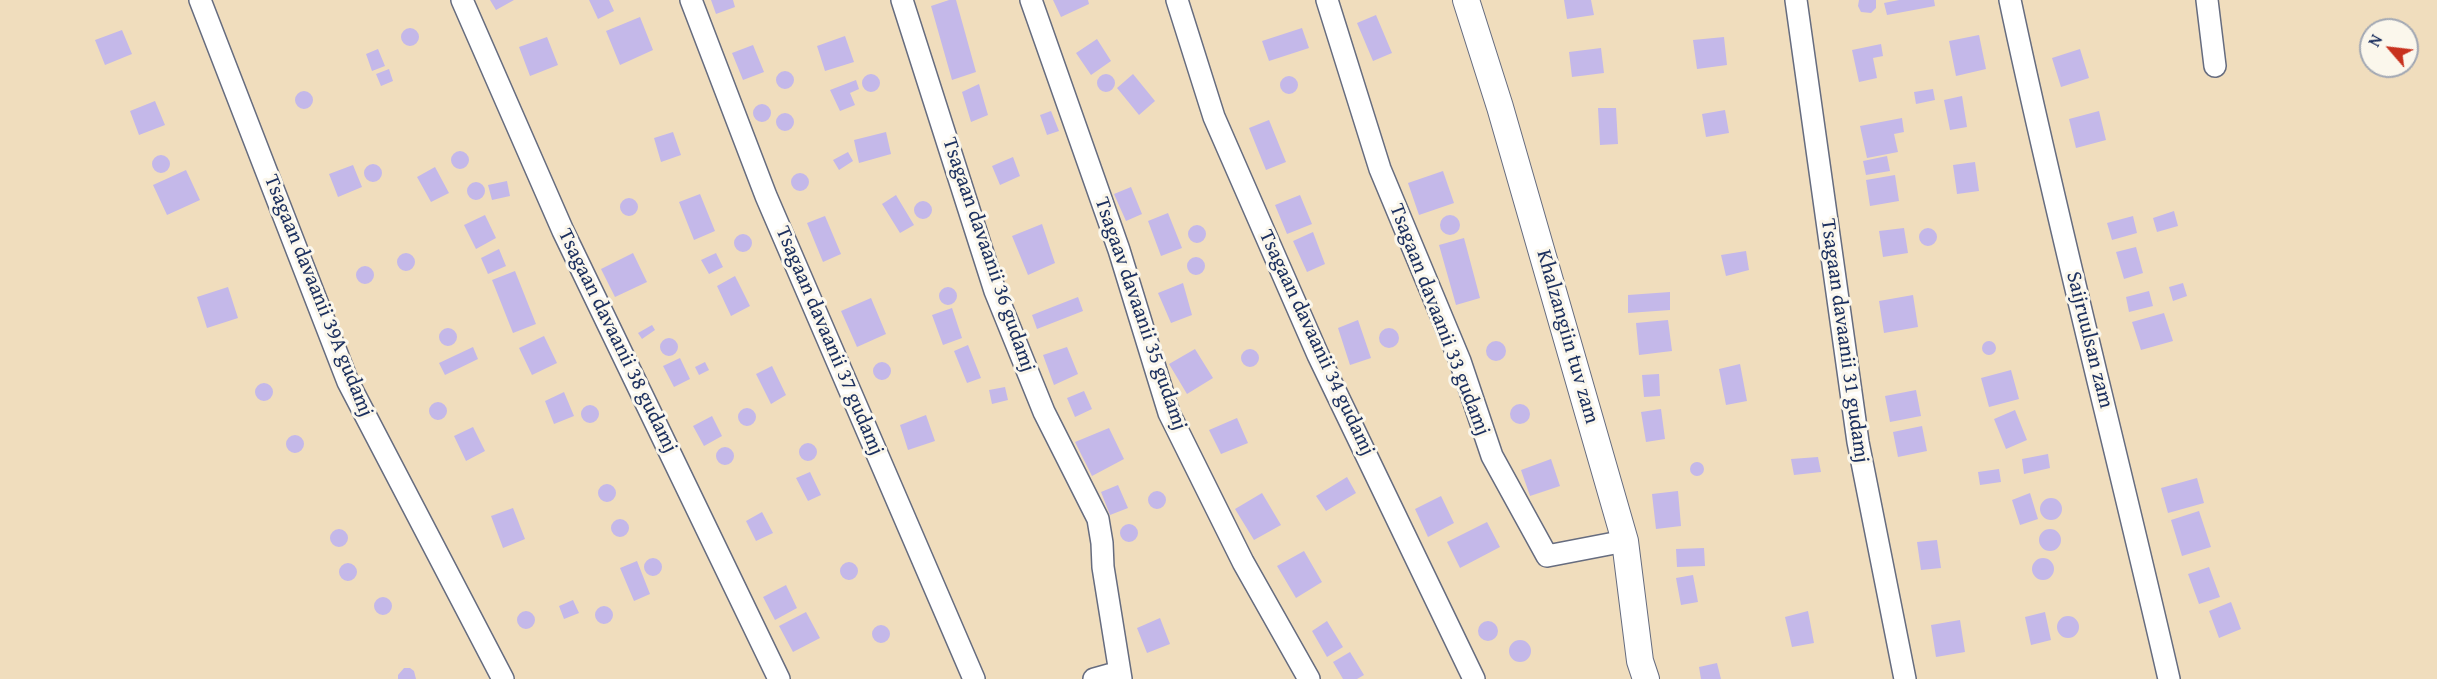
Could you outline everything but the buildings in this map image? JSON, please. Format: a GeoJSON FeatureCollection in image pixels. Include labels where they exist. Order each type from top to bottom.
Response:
{"type":"FeatureCollection","features":[{"type":"Feature","properties":{"kind":"street","name":"Tsagaan davaanii 39A gudamj"},"geometry":{"type":"LineString","coordinates":[[200,0],[348,382],[503,679]]}},
{"type":"Feature","properties":{"kind":"street","name":"Tsagaan davaanii 38 gudamj"},"geometry":{"type":"LineString","coordinates":[[462,0],[563,231],[779,679]]}},
{"type":"Feature","properties":{"kind":"street","name":"Tsagaan davaanii 37 gudamj"},"geometry":{"type":"LineString","coordinates":[[691,0],[766,196],[974,679]]}},
{"type":"Feature","properties":{"kind":"street","name":"Tsagaan davaanii 36 gudamj"},"geometry":{"type":"LineString","coordinates":[[902,0],[995,291],[1044,412],[1098,519],[1120,675]]}},
{"type":"Feature","properties":{"kind":"street","name":"Tsagaav davaanii 35 gudamj"},"geometry":{"type":"LineString","coordinates":[[1031,0],[1119,250],[1168,413],[1243,562],[1309,679]]}},
{"type":"Feature","properties":{"kind":"street","name":"Tsagaan davaanii 34 gudamj"},"geometry":{"type":"LineString","coordinates":[[1177,0],[1214,117],[1318,355],[1474,679]]}},
{"type":"Feature","properties":{"kind":"street","name":"Tsagaan davaanii 33 gudamj"},"geometry":{"type":"LineString","coordinates":[[1327,0],[1380,169],[1460,361],[1492,456],[1547,556],[1625,541]]}},
{"type":"Feature","properties":{"kind":"street","name":"Khalzangiin tuv zam"},"geometry":{"type":"LineString","coordinates":[[1466,0],[1500,108],[1625,541],[1640,661],[1646,679]]}},
{"type":"Feature","properties":{"kind":"street","name":"Tsagaan davaanii 31 gudamj"},"geometry":{"type":"LineString","coordinates":[[1796,0],[1858,442],[1905,679]]}},
{"type":"Feature","properties":{"kind":"street","name":"Saijruulsan zam"},"geometry":{"type":"LineString","coordinates":[[2010,0],[2036,122],[2116,449],[2169,679]]}},
{"type":"Feature","properties":{"kind":"street"},"geometry":{"type":"LineString","coordinates":[[2207,0],[2215,66]]}},
{"type":"Feature","properties":{"kind":"street"},"geometry":{"type":"LineString","coordinates":[[1094,679],[1120,675]]}}]}
